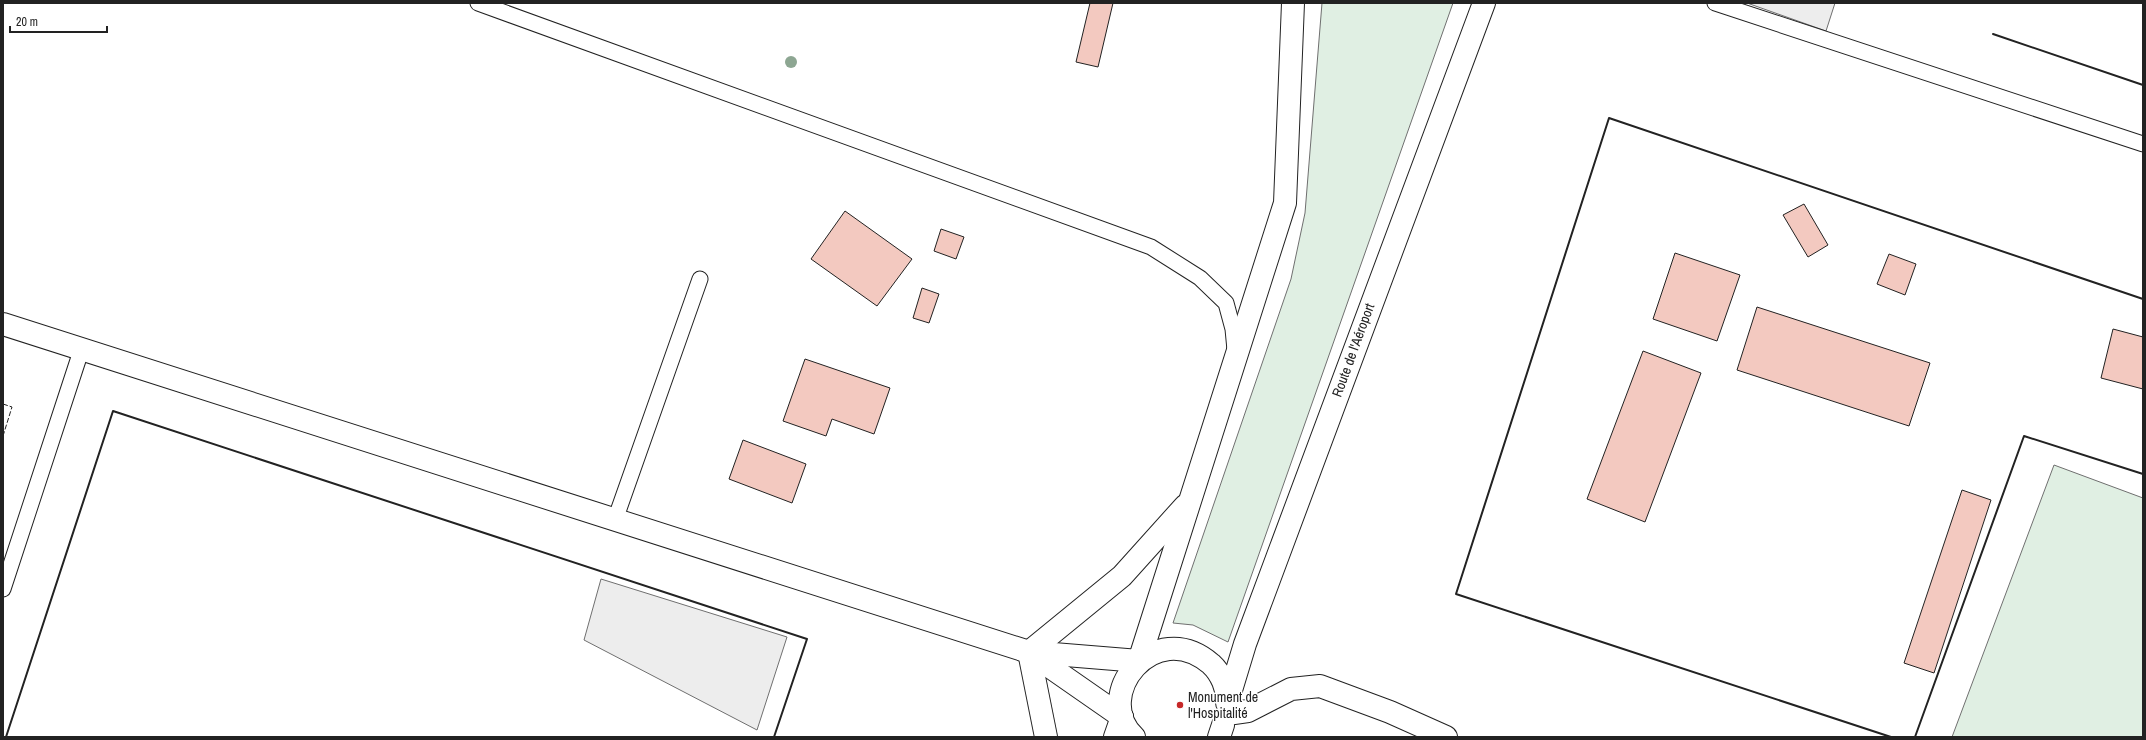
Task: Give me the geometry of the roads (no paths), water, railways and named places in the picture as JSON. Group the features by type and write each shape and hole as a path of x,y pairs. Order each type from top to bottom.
{"main road":[{"path":"1139,661 1285,203 1293,3"},
{"name":"Route de l'Aéroport","path":"1222,722 1248,637 1484,3"},
{"path":"3,324 81,351 1029,652 1139,661"},
{"path":"1029,652 1122,576 1191,500"},
{"path":"1119,727 1120,702 1123,687 1129,673 1139,661 1153,653 1170,649 1187,650 1202,657 1215,668 1224,683 1222,722 1248,711 1291,689 1320,686 1390,712 1446,737"},
{"path":"1029,652 1119,727 1134,737"},
{"path":"1029,652 1046,737"}],"lane":[{"path":"478,3 1151,248 1200,278 1226,304 1233,329 1236,359"},
{"path":"1715,3 2143,144"},
{"path":"615,520 700,279"},
{"path":"3,589 81,351"}],"place":[{"name":"Monument de l'Hospitalité","path":"1180,705"}]}
